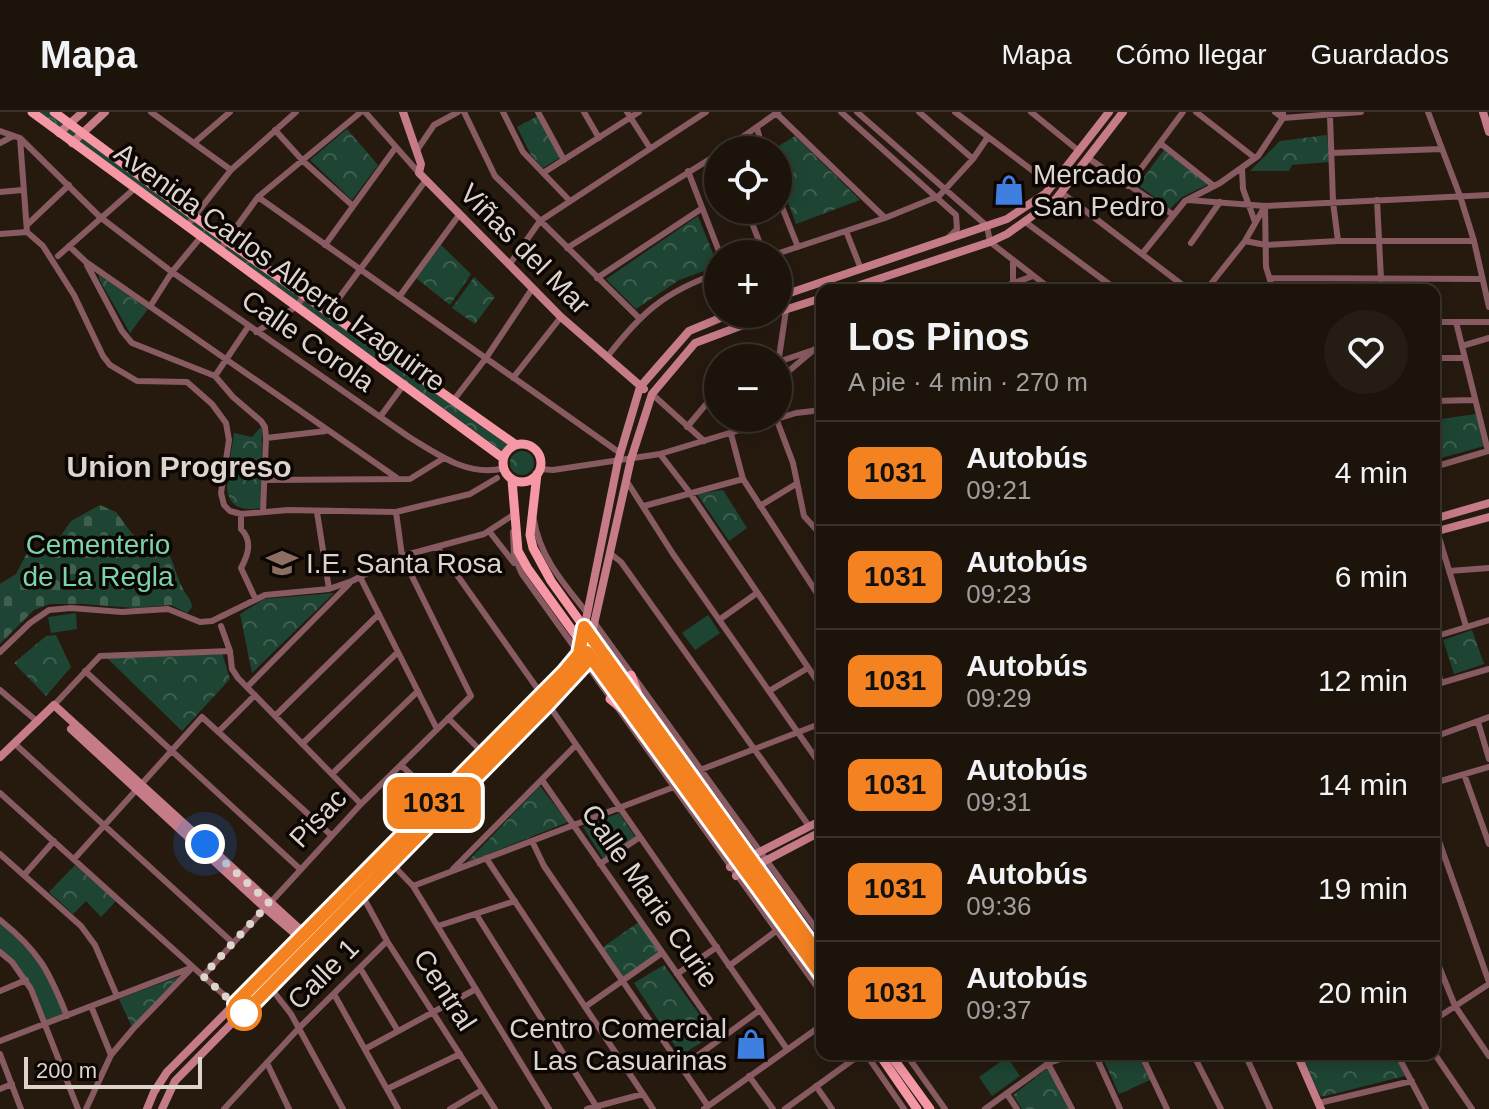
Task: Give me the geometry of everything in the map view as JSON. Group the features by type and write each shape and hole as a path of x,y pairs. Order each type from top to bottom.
{"main road":[{"name":"Avenida Carlos Alberto Izaguirre","path":"32,112 200,238 405,383 504,463"},
{"name":"Avenida Carlos Alberto Izaguirre","path":"54,112 226,240 516,445"},
{"path":"59,133 83,112"},
{"path":"72,143 105,112"},
{"path":"403,112 423,176"},
{"path":"817,284 1007,219 1053,186 1109,112"},
{"path":"874,284 990,242 1024,221 1062,193 1123,112"},
{"path":"1483,112 1489,132"},
{"name":"Viñas del Mar","path":"423,176 561,317 640,387 652,394"},
{"path":"792,292 816,284"},
{"path":"792,308 816,300"},
{"path":"162,1109 175,1081 585,664 582,650 586,612 619,457 640,387 689,331 704,325"},
{"path":"147,1109 167,1072 542,695 591,638 631,459 652,394 695,343 726,328"},
{"path":"816,951 557,589 533,548 530,524 540,458 534,448 527,445 509,449 504,463 512,480 518,551 582,650 638,722 737,869 816,970"},
{"path":"512,480 525,482 539,472"},
{"path":"1440,517 1489,503"},
{"path":"1440,531 1489,517"},
{"path":"631,675 644,711"},
{"path":"610,699 638,722"},
{"path":"1,753 52,707 302,935"},
{"path":"737,869 816,830"},
{"path":"885,1060 930,1109"},
{"path":"893,1060 917,1109"},
{"path":"1299,1060 1320,1106"}],"street":[{"path":"151,112 231,170"},
{"path":"161,119 170,112"},
{"path":"194,143 230,112"},
{"path":"186,227 231,170 296,112"},
{"path":"219,251 258,197 363,112 423,176 361,270 328,313"},
{"path":"417,150 434,125 458,112"},
{"path":"464,112 495,176 639,318"},
{"path":"503,112 523,152 569,200"},
{"path":"538,112 564,160"},
{"path":"584,112 599,138"},
{"path":"543,173 629,115 639,112"},
{"path":"509,265 540,221 706,112"},
{"path":"745,136 776,112 885,218"},
{"path":"841,112 956,215 957,229 946,240"},
{"path":"857,112 987,226 990,242 1044,284"},
{"path":"919,112 973,159"},
{"path":"955,112 1053,186"},
{"path":"1031,112 1079,151"},
{"path":"1041,119 1046,112"},
{"path":"1128,186 1183,112"},
{"path":"1196,112 1255,158"},
{"path":"1275,112 1283,115 1330,116 1361,112"},
{"path":"1428,112 1460,196 1489,307"},
{"path":"629,115 650,148"},
{"path":"1142,254 1172,214 1188,200 1242,169 1255,158 1283,115"},
{"path":"1330,116 1333,202 1338,241"},
{"path":"757,128 759,136"},
{"path":"275,130 303,161 353,206"},
{"path":"0,131 16,137"},
{"path":"0,143 16,137"},
{"path":"16,137 27,228 43,246 74,295 103,356 110,365 137,381 187,382 212,404 226,423 230,431 221,493 224,505 230,511 241,514 288,510 396,512 470,494 497,478"},
{"name":"Calle Corola","path":"16,137 100,217 248,327 444,458 497,478 512,480"},
{"path":"792,249 885,218 936,197 973,159 988,137"},
{"path":"1160,143 1214,186"},
{"path":"325,245 396,147"},
{"path":"1331,153 1442,149"},
{"path":"1088,158 1172,214"},
{"path":"567,248 704,162"},
{"path":"1242,169 1243,189 1255,222"},
{"path":"688,171 714,240"},
{"path":"0,234 27,228 69,185"},
{"path":"58,256 134,189"},
{"path":"0,192 22,190"},
{"path":"1062,193 1181,284"},
{"path":"1188,200 1265,206 1489,195"},
{"path":"258,197 486,358 619,457"},
{"path":"1377,200 1381,279"},
{"path":"1191,243 1220,202"},
{"path":"1210,284 1245,241 1265,206"},
{"path":"1265,206 1266,267 1272,284"},
{"path":"597,278 701,209"},
{"path":"399,297 459,215"},
{"path":"1024,221 1109,284"},
{"path":"789,224 798,247"},
{"path":"846,231 861,269"},
{"path":"151,305 172,272 200,238"},
{"path":"1245,241 1266,245 1378,240 1474,241"},
{"path":"69,246 86,262 397,478"},
{"path":"1013,260 1013,283 1033,276"},
{"path":"86,262 122,331 132,343 215,376 233,397 261,421 266,438 263,512"},
{"path":"607,357 656,302 679,288 704,278"},
{"path":"1270,278 1482,279"},
{"path":"1214,279 1216,284"},
{"path":"453,401 532,289"},
{"path":"256,332 296,307 304,296"},
{"path":"513,378 561,317"},
{"path":"1440,322 1489,322"},
{"path":"1440,465 1488,451 1456,322"},
{"path":"215,376 248,327"},
{"path":"1462,346 1489,338"},
{"path":"792,357 816,349"},
{"path":"792,369 816,350"},
{"path":"1440,358 1464,358"},
{"path":"380,417 405,383"},
{"path":"652,394 704,441"},
{"path":"1440,401 1474,400"},
{"path":"687,427 704,407"},
{"path":"792,415 816,411"},
{"path":"266,438 326,431"},
{"path":"539,472 619,457 631,459 660,454 737,432"},
{"path":"781,432 793,463 804,516 816,529"},
{"path":"731,434 743,479 816,592"},
{"path":"660,454 690,493 816,679"},
{"path":"265,480 410,479 444,458"},
{"path":"487,473 504,463"},
{"path":"644,506 743,479"},
{"path":"626,480 816,759"},
{"path":"760,506 796,484"},
{"path":"532,506 536,533 556,574 816,929"},
{"path":"317,512 329,589"},
{"path":"396,512 402,556"},
{"path":"241,514 241,529 245,533 249,552 242,570 255,598"},
{"path":"0,652 30,623 49,610 71,608 122,612 168,609 200,622 212,621 255,598 329,589 352,581 402,556 489,531 513,515"},
{"path":"513,515 512,540 516,566"},
{"path":"489,531 582,650"},
{"path":"1440,546 1466,626"},
{"path":"438,548 542,695"},
{"path":"611,554 621,562 816,830"},
{"name":"Pisac","path":"203,976 331,835 471,696 402,556"},
{"path":"1449,571 1489,568"},
{"path":"360,577 437,729"},
{"path":"247,687 352,581"},
{"path":"719,620 757,593"},
{"path":"275,716 379,614"},
{"path":"1440,635 1489,620"},
{"path":"221,626 230,651 232,669 361,804"},
{"path":"52,707 100,656 230,651"},
{"path":"302,744 398,652"},
{"path":"585,664 737,869 776,931 816,986"},
{"path":"769,691 808,668"},
{"path":"1440,683 1489,669"},
{"path":"85,671 300,869"},
{"path":"0,690 38,722"},
{"path":"332,774 418,691"},
{"path":"218,732 255,695"},
{"path":"548,704 787,1049"},
{"path":"74,859 202,717 331,835"},
{"path":"1440,735 1489,717"},
{"path":"448,718 483,753"},
{"path":"1478,722 1489,759"},
{"path":"700,770 816,725"},
{"path":"14,743 233,943"},
{"path":"450,872 576,745"},
{"path":"401,765 445,808"},
{"path":"1440,781 1489,767"},
{"path":"1464,774 1489,844"},
{"name":"Calle Marie Curie","path":"542,780 722,1038"},
{"path":"413,886 674,787"},
{"path":"0,793 244,1013"},
{"path":"600,864 640,837"},
{"path":"24,875 54,841"},
{"path":"532,841 544,866 682,1067 706,1108 816,1029"},
{"path":"1440,845 1489,983 1440,1016"},
{"path":"0,854 81,926 95,945 117,996"},
{"path":"486,858 653,1109"},
{"path":"391,863 413,886 549,1109"},
{"name":"Central","path":"361,893 387,941 495,1109"},
{"path":"438,926 515,901"},
{"path":"476,914 598,1108"},
{"path":"0,920 31,947 45,965 67,1016"},
{"path":"729,966 776,931"},
{"name":"Calle 1","path":"224,1109 299,1028 387,941"},
{"path":"677,974 717,947"},
{"path":"0,952 26,980 78,1109"},
{"path":"585,1007 662,953"},
{"path":"0,1041 193,967"},
{"path":"86,1109 111,1055 193,967"},
{"path":"360,968 398,1031"},
{"path":"1440,974 1455,1006 1489,1056"},
{"path":"0,991 26,980"},
{"path":"270,987 291,1014 343,1109"},
{"path":"365,1049 476,989"},
{"path":"334,994 398,1109"},
{"path":"91,1006 111,1055"},
{"path":"682,1067 760,1010"},
{"path":"0,1054 21,1109"},
{"path":"387,1089 460,1054"},
{"path":"785,1109 855,1060"},
{"path":"868,1060 904,1109"},
{"path":"910,1060 945,1109"},
{"path":"1047,1060 1072,1109"},
{"path":"985,1109 1049,1063 1058,1060"},
{"path":"1098,1060 1120,1109"},
{"path":"1144,1060 1167,1109"},
{"path":"1196,1060 1221,1109"},
{"path":"1248,1060 1270,1109"},
{"path":"1400,1060 1426,1109"},
{"path":"1439,1060 1472,1109"},
{"path":"267,1063 289,1109"},
{"path":"749,1076 773,1109"},
{"path":"1320,1106 1412,1081"},
{"path":"0,1089 12,1084"},
{"path":"816,1086 832,1109"},
{"path":"450,1109 482,1090"},
{"path":"587,1109 643,1094"},
{"path":"1007,1094 1017,1109"}],"green space":[{"path":"39,112 48,112 214,236 508,445 503,452"},
{"path":"538,116 561,157 543,168 531,155 517,127"},
{"path":"347,129 378,165 352,200 310,160"},
{"path":"1327,135 1329,162 1292,165 1289,171 1250,171 1280,141"},
{"path":"795,136 860,200 796,224 792,213 792,138"},
{"path":"1164,150 1209,184 1182,197 1170,209 1138,185"},
{"path":"698,216 708,240 704,240 704,271 679,280 636,309 606,279"},
{"path":"441,245 471,274 450,305 416,278"},
{"path":"99,275 148,309 130,333 99,279"},
{"path":"474,277 495,297 475,324 452,308"},
{"path":"1476,414 1484,446 1440,458 1440,419"},
{"path":"262,426 261,508 245,509 234,504 227,484 234,433 252,437"},
{"path":"522,451 530,455 534,463 530,471 522,475 514,471 510,463 514,455"},
{"path":"723,490 747,528 729,541 697,494"},
{"name":"Cementerio de La Regla","path":"100,505 116,512 139,543 163,544 192,607 187,613 171,605 134,608 50,604 34,610 0,644 0,584 16,574 26,555 44,545 53,547 71,521"},
{"path":"334,593 252,673 240,614 264,599"},
{"path":"76,613 77,629 51,633 48,617"},
{"path":"708,615 720,633 695,650 682,633"},
{"path":"1472,630 1484,664 1454,674 1443,640"},
{"path":"56,635 71,667 46,696 14,663 46,636"},
{"path":"222,653 230,679 182,731 107,658"},
{"path":"540,786 568,822 466,863"},
{"path":"619,813 636,838 604,860 583,827"},
{"path":"75,865 116,901 101,917 86,901 73,914 49,892"},
{"path":"0,922 43,965 65,1015 45,1022 33,989 0,950"},
{"path":"639,922 660,952 624,978 603,947"},
{"path":"664,965 714,1035 681,1055 634,983"},
{"path":"180,976 132,1027 119,999"},
{"path":"1003,1060 1009,1060 1020,1076 992,1096 979,1077"},
{"path":"1104,1060 1140,1060 1150,1080 1119,1094"},
{"path":"1397,1060 1405,1076 1321,1097 1304,1061"},
{"path":"1048,1068 1068,1109 1022,1109 1013,1095"}],"bus line":[{"name":"1031","path":"816,951 584,627 579,654 564,672 235,1004 244,1013 548,704 585,664 587,652 816,968"}],"place":[{"name":"Mercado San Pedro","path":"1009,190"},
{"name":"I.E. Santa Rosa","path":"282,563"},
{"name":"Centro Comercial Las Casuarinas","path":"751,1044"}],"district":[{"name":"Union Progreso","path":"179,466"}],"route":[{"path":"205,844 269,903 203,976 244,1013"}]}
